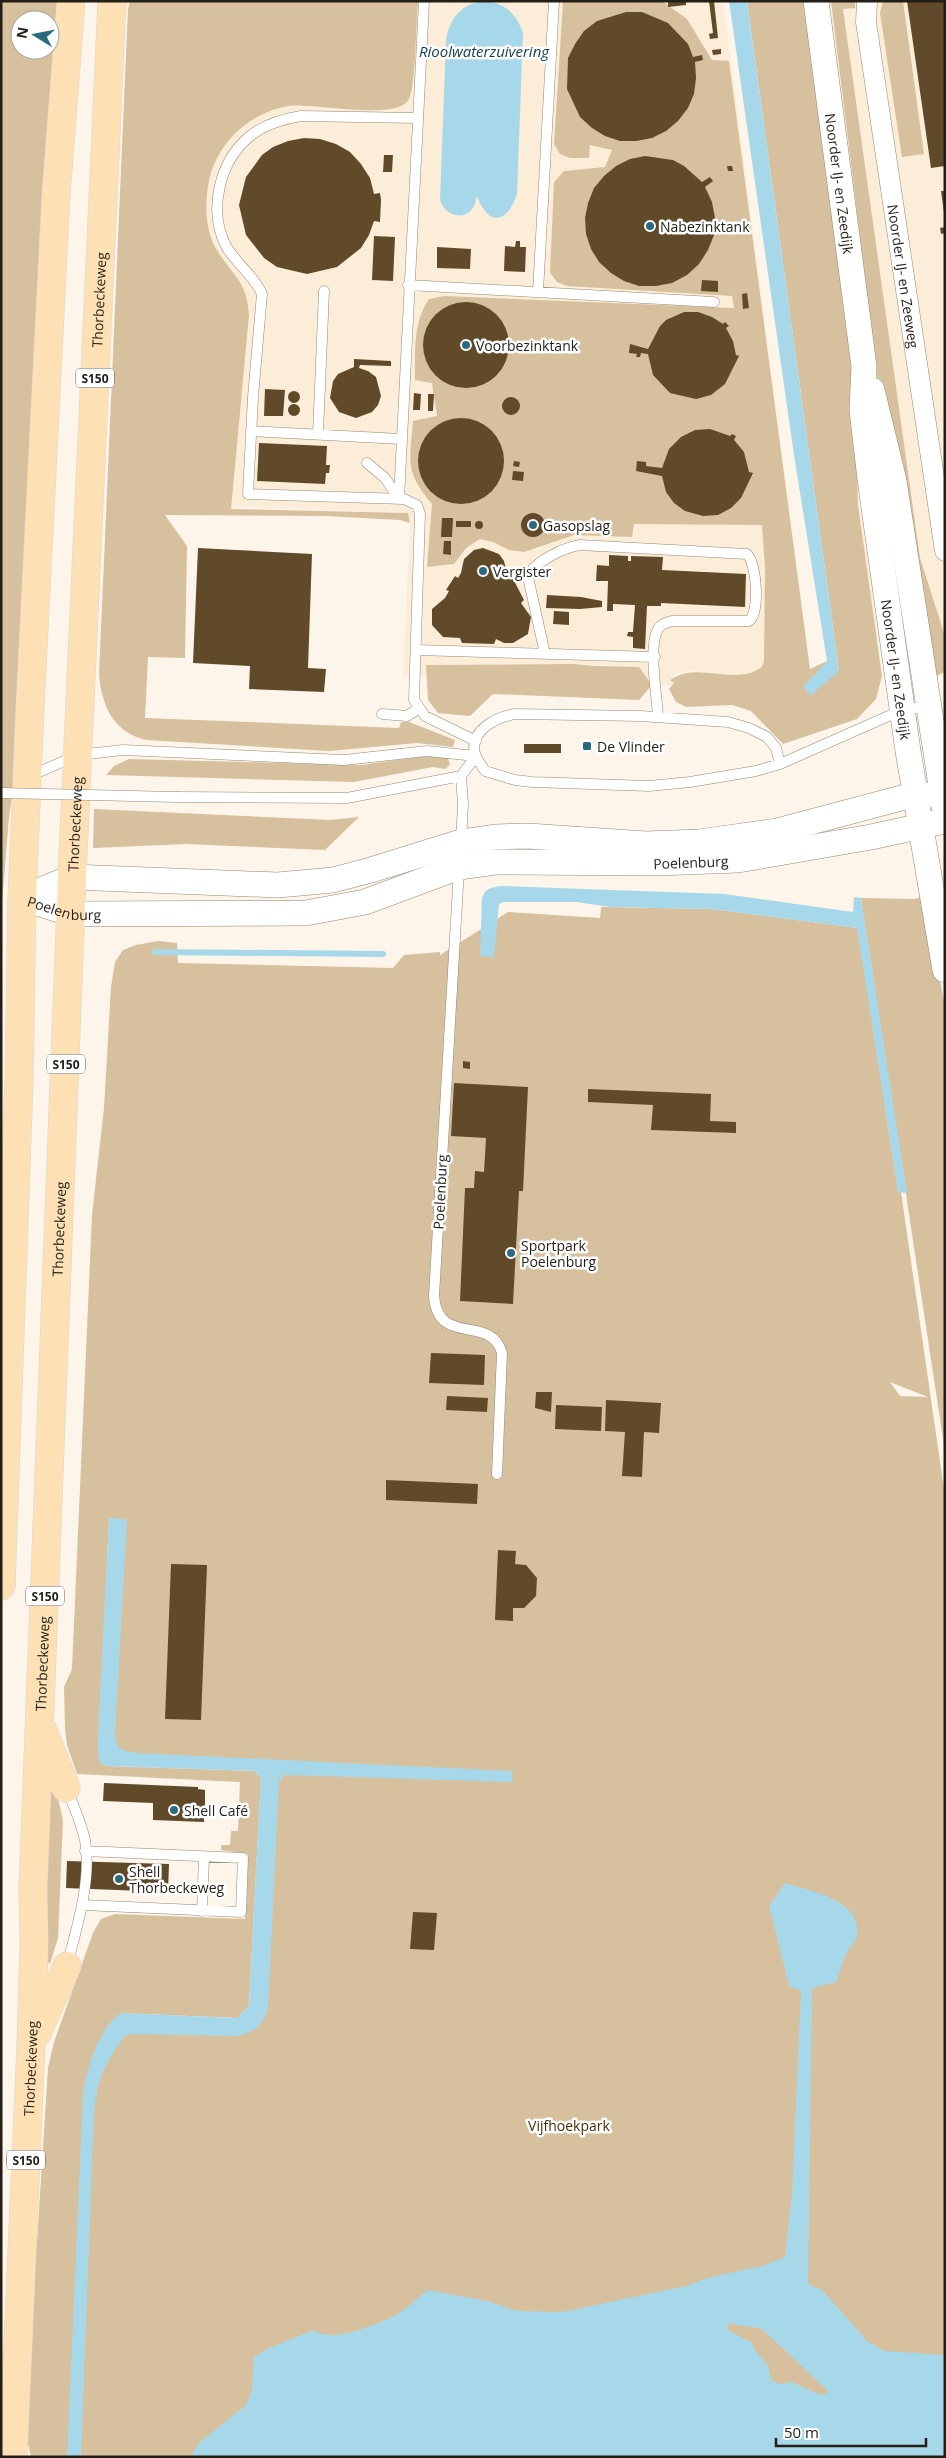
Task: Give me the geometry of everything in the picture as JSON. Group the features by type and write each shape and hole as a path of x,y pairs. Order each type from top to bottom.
{"main road":[{"path":"1,1586 5,1406 19,1081 22,898 27,777 56,195 71,1"},
{"name":"Thorbeckeweg","path":"13,2457 31,2045 34,1946 33,1889 72,877 112,1"},
{"path":"1,1121 19,1081"},
{"path":"40,1722 66,1788"},
{"path":"31,2045 67,1966"}],"street":[{"name":"Noorder IJ- en Zeedijk","path":"816,1 864,366 862,410 902,710 945,970"},
{"name":"Noorder IJ- en Zeeweg","path":"867,1 866,22 945,551"},
{"name":"Noorder IJ- en Zeedijk","path":"864,366 877,405 894,481 937,703 944,799"},
{"name":"Poelenburg","path":"22,898 72,914 306,913 365,902 495,837 528,836 646,844 699,842 777,831 905,797 944,799"},
{"name":"Poelenburg","path":"22,898 72,877 278,885 333,880 371,870 460,855 495,862 657,863 738,860 945,821"}],"lane":[{"path":"398,499 424,1"},
{"path":"538,292 554,1"},
{"path":"417,118 301,116 282,119 248,137 235,153 224,172 218,189 218,208 225,244 236,261 259,286 262,294 248,494 398,499 414,502 420,514 414,700 425,716 476,741"},
{"path":"408,286 714,302"},
{"path":"318,434 324,291"},
{"path":"251,430 401,439"},
{"path":"336,435 347,444"},
{"path":"367,462 385,478 398,499"},
{"path":"545,654 528,577 531,570 559,551 580,545 747,554 752,559 755,569 753,618 744,622 672,621 662,624 655,639 654,657 658,716"},
{"path":"416,650 654,657"},
{"path":"780,764 776,748 766,737 749,728 713,719 658,716 515,714 502,716 490,722 482,730 474,747 476,756 485,771 515,780 650,786 690,782 756,771 780,764 902,710 937,703"},
{"path":"382,714 407,716 418,708"},
{"path":"27,777 78,755 123,750 344,760 428,751 476,756"},
{"path":"1,793 347,798 461,776 476,756"},
{"name":"Poelenburg","path":"461,776 463,804 434,1296 439,1316 446,1323 454,1328 491,1336 499,1344 502,1354 497,1474"},
{"path":"66,1788 76,1810 86,1851 83,1905 67,1966"},
{"path":"83,1905 240,1912 241,1903 243,1858 86,1851"},
{"path":"202,1910 204,1856"}],"shaded area":[{"path":"183,1 723,1 810,670 747,675 688,671 679,673 670,680 674,683 671,686 652,685 639,667 573,664 427,665 427,677 403,676 410,523 408,513 162,504"},
{"path":"783,1 945,1 945,630 870,642"}],"green space":[{"path":"1,1 61,1 60,18 60,10 10,10 10,60 58,60 16,767 9,817 1,916"},
{"path":"130,1 418,1 413,81 409,99 401,106 372,110 300,105 288,106 272,110 256,118 236,133 217,158 209,179 206,209 211,238 218,252 243,287 249,315 231,509 408,513 410,523 400,520 325,516 165,515 187,546 185,658 148,657 145,718 399,728 401,722 409,722 455,740 453,747 417,743 329,751 146,740 125,731 117,724 106,707 99,675 128,9"},
{"path":"563,1 662,1 687,19 712,60 729,61 810,669 827,661 839,671 747,1 805,1 854,372 858,505 882,676 876,699 857,719 783,744 751,711 732,705 686,707 676,702 669,689 674,683 670,680 692,672 740,675 762,667 764,661 765,567 762,525 634,524 632,537 574,535 524,552 509,550 493,542 480,539 466,548 454,564 427,567 432,504 417,483 413,474 410,457 413,421 437,416 432,383 415,380 416,338 420,318 429,299 444,296 734,308 732,296 567,286 557,282 550,273 554,182 564,171 605,167 612,150 590,145 589,158 570,158 560,154 554,144"},
{"path":"831,1 855,1 855,8 843,9 920,558 945,636 945,672 935,677 880,399"},
{"path":"883,1 903,1 924,154 902,157 880,13"},
{"path":"573,664 639,667 652,685 639,700 493,694 470,716 438,713 428,700 426,665"},
{"path":"425,756 448,758 450,765 445,769 433,767 354,782 106,775 114,766 129,759 361,765"},
{"path":"94,809 330,820 359,817 325,850 186,844 93,848"},
{"path":"925,896 945,1008 945,1452 861,898 914,899"},
{"name":"Vijfhoekpark","path":"601,907 712,909 858,928 898,1192 901,1192 945,1496 945,2457 31,2457 22,2417 26,2313 37,2242 48,2068 54,2042 93,1933 101,1919 115,1914 245,1919 248,1854 221,1850 221,1845 230,1845 231,1831 238,1831 240,1782 77,1774 67,1745 64,1687 72,1669 92,1215 104,1108 111,987 115,962 123,950 136,945 158,941 177,943 178,963 393,968 404,955 440,952 440,955 508,912 600,918","holes":["890,1382 928,1397 900,1396","109,1518 109,1756 271,1767 251,2022 121,2013 237,2018 249,2006 261,1778 255,1771 107,1766 101,1763 103,1648"]},
{"path":"56,1790 63,1820 58,1938 50,1964 42,1957 49,1793"}],"water":[{"name":"Rioolwaterzuivering","path":"489,1 511,12 518,21 523,33 517,194 508,212 497,218 486,213 477,196 473,208 464,215 459,216 446,210 440,200 446,40 448,31 455,17 465,7"},
{"path":"729,1 747,1 839,671 811,695 803,687 827,661 794,455"},
{"path":"500,886 724,894 853,912 854,897 861,898 907,1193 898,1192 857,928 712,909 610,907 576,902 503,902 499,904 494,957 480,956 482,898 487,890"},
{"path":"109,1518 127,1519 115,1734 115,1739 121,1748 137,1753 512,1771 512,1782 285,1775 279,1781 268,2008 264,2019 254,2030 238,2036 129,2034 124,2037 111,2056 100,2080 94,2112 81,2457 67,2457 83,2094 87,2073 100,2038 113,2019 121,2013 237,2018 249,2006 261,1778 255,1771 107,1766 101,1763 98,1757 98,1736"},
{"path":"785,1883 833,1899 852,1914 857,1924 855,1942 845,1957 836,1982 812,1988 808,2284 822,2290 868,2342 884,2351 945,2355 945,2457 190,2457 200,2442 245,2406 252,2389 254,2357 269,2348 314,2330 321,2334 342,2334 376,2324 398,2313 428,2290 487,2301 518,2311 562,2312 686,2286 711,2277 762,2266 785,2257 792,2194 801,1991 789,1986 769,1906","holes":["728,2323 762,2329 829,2392 820,2395 792,2382 778,2384 771,2379 768,2366 751,2342 727,2330"]}],"building":[{"path":"668,1 686,1 686,5 668,7"},
{"path":"709,1 714,1 718,38 710,39 709,34 713,33"},
{"path":"907,1 945,1 945,166 931,168"},
{"path":"626,12 642,12 668,23 688,44 693,57 702,55 703,60 695,62 694,94 688,108 678,121 666,131 652,138 636,141 620,141 605,136 592,128 580,117 567,89 568,58 584,31 597,21"},
{"path":"721,49 721,54 713,55 712,50"},
{"path":"304,138 320,139 336,144 350,152 370,178 374,194 380,193 381,200 380,222 374,221 369,235 361,248 337,267 307,274 277,267 264,258 246,235 239,205 246,177 262,155 273,147 288,141"},
{"path":"384,155 393,155 392,172 383,172"},
{"name":"Nabezinktank","path":"645,156 673,160 684,166 702,182 710,177 713,181 705,187 712,202 715,218 714,235 708,250 699,264 687,275 672,283 656,286 639,286 624,281 611,273 599,262 591,249 586,234 585,218 594,188 616,166 630,159"},
{"path":"727,166 732,166 733,171 728,171"},
{"path":"941,191 945,191 945,213 944,213"},
{"path":"945,227 945,233 941,234 940,228"},
{"path":"374,236 395,237 393,281 372,280"},
{"path":"516,241 520,241 520,247 526,247 525,272 504,271 505,246 515,247"},
{"path":"437,247 471,249 470,269 437,268"},
{"path":"702,280 718,281 718,292 701,291"},
{"path":"747,293 749,308 743,309 742,294"},
{"name":"Voorbezinktank","path":"458,302 474,302 483,305 497,314 506,328 509,345 506,362 497,376 483,385 474,388 458,388 442,381 430,369 423,353 423,337 430,321 442,309"},
{"path":"684,312 698,312 712,317 723,324 725,322 729,326 726,328 733,341 736,355 739,356 725,384 711,395 696,399 670,393 653,375 648,354 641,353 640,357 636,357 637,354 629,353 630,344 648,349 660,326 666,320"},
{"path":"525,344 525,349 519,349 519,345"},
{"path":"354,359 391,361 391,366 360,365 359,368 368,371 376,377 381,396 378,405 372,412 356,418 339,412 330,398 333,381 338,374 354,367"},
{"path":"265,389 285,390 283,416 264,416"},
{"path":"294,391 300,397 294,403 288,397"},
{"path":"414,393 421,394 420,410 413,410"},
{"path":"428,394 434,394 433,411 428,411"},
{"path":"511,397 519,402 520,406 515,414 511,415 503,410 502,406 507,398"},
{"path":"294,404 300,410 294,416 288,410"},
{"path":"453,418 469,418 478,421 492,430 501,444 504,461 501,478 492,492 478,501 469,504 453,504 437,497 425,485 418,469 418,453 425,437 437,425"},
{"path":"710,429 730,436 732,434 736,436 734,440 744,452 749,472 753,473 741,498 731,508 718,515 703,516 685,511 674,503 666,492 662,476 636,471 637,461 646,462 646,466 662,468 669,449 681,437 695,430"},
{"path":"259,443 327,446 326,465 330,465 329,473 326,473 325,484 257,481"},
{"path":"514,461 520,462 519,467 513,466"},
{"path":"513,471 524,472 523,481 512,480"},
{"name":"Gasopslag","path":"533,513 542,516 545,525 542,534 533,537 524,534 521,525 524,516"},
{"path":"442,518 453,518 452,537 441,537"},
{"path":"456,521 471,521 471,527 456,527"},
{"path":"479,521 483,525 479,529 475,525"},
{"path":"444,541 451,541 451,555 443,554"},
{"path":"198,548 312,554 308,668 326,669 324,692 249,689 250,666 193,663"},
{"path":"483,548 499,554 504,561 506,569 508,569 524,600 521,603 531,617 528,634 513,643 504,643 496,639 494,644 462,643 460,638 443,637 432,625 432,609 445,598 449,591 446,590 455,576 458,578 464,559 474,550"},
{"path":"609,555 628,556 628,561 631,561 631,556 663,557 662,570 746,574 745,607 661,603 661,606 647,606 645,649 633,648 633,637 627,636 628,632 633,632 635,605 613,604 613,611 607,611 608,581 596,581 597,565 609,566"},
{"path":"547,595 581,597 602,601 602,607 580,609 546,608"},
{"path":"554,611 569,612 569,625 553,624"},
{"path":"524,744 561,744 561,753 524,753"},
{"path":"463,1061 470,1062 470,1069 463,1068"},
{"path":"454,1083 528,1087 523,1191 519,1191 513,1304 460,1301 465,1188 474,1188 475,1171 484,1172 486,1138 451,1136"},
{"path":"588,1089 711,1094 710,1121 736,1122 736,1133 651,1130 653,1105 588,1102"},
{"path":"431,1353 485,1355 484,1385 429,1383"},
{"path":"536,1392 552,1392 551,1412 535,1408"},
{"path":"447,1396 488,1398 487,1412 446,1410"},
{"path":"606,1400 661,1403 659,1433 644,1432 642,1477 622,1476 625,1432 605,1431"},
{"path":"556,1405 602,1407 601,1431 555,1429"},
{"path":"386,1480 478,1484 477,1504 386,1500"},
{"path":"498,1550 516,1551 515,1564 526,1565 537,1578 536,1596 524,1608 513,1608 513,1621 495,1620"},
{"path":"171,1564 207,1565 201,1720 165,1719"},
{"path":"104,1783 198,1787 198,1789 205,1790 205,1810 208,1814 204,1817 204,1822 153,1820 153,1803 103,1801"},
{"path":"67,1861 169,1864 168,1892 66,1888"},
{"path":"413,1912 437,1913 434,1950 410,1949"}],"waterway":[{"path":"155,952 383,954"}],"place":[{"name":"Nabezinktank","path":"650,226"},
{"name":"Voorbezinktank","path":"466,345"},
{"name":"Gasopslag","path":"533,525"},
{"name":"Vergister","path":"483,571"},
{"name":"De Vlinder","path":"587,746"},
{"name":"Sportpark Poelenburg","path":"511,1253"},
{"name":"Shell Café","path":"174,1810"},
{"name":"Shell Thorbeckeweg","path":"119,1879"}]}
